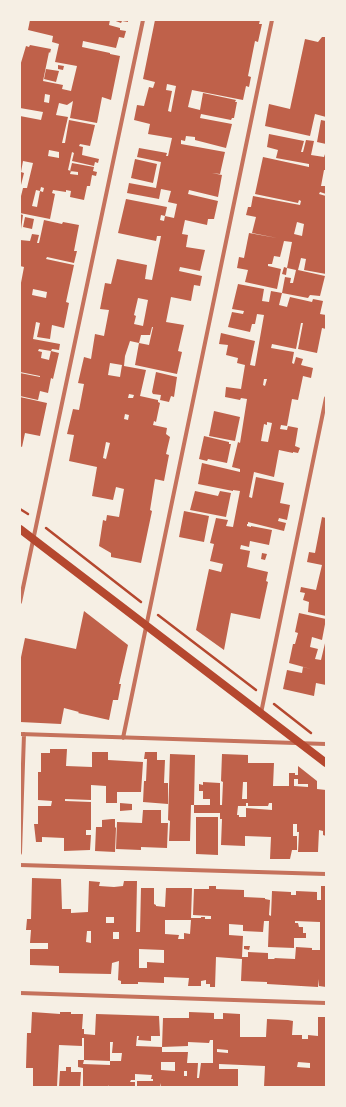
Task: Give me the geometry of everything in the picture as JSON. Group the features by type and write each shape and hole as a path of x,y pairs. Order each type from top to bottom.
{"main road":[{"path":"20,529 326,763"}],"street":[{"path":"20,602 143,20"},
{"path":"123,738 272,20"},
{"path":"261,713 326,398"},
{"path":"20,853 22,734 326,744"},
{"path":"20,865 326,874"},
{"path":"20,993 326,1003"}],"path":[{"path":"20,508 326,744"}],"building":[{"path":"30,20 110,20 109,25 126,31 124,38 119,37 116,48 83,41 82,47 120,56 111,100 102,97 97,123 70,118 73,101 67,105 59,103 56,115 68,117 62,143 65,143 69,120 95,125 90,146 80,144 79,146 83,147 82,155 99,159 98,163 95,162 94,166 72,161 74,153 72,152 68,170 70,171 72,163 94,167 93,171 97,172 96,176 92,175 90,186 87,186 84,200 70,197 71,191 66,190 66,192 53,190 52,193 55,194 50,219 20,213 20,200 23,188 27,188 33,163 23,161 21,172 24,173 20,189 20,116 41,120 43,112 20,108 20,66 26,46 29,47 30,45 51,49 50,53 49,52 43,81 63,85 62,89 71,91 77,66 55,62 59,44 52,42 53,36 28,30","holes":["45,94 50,95 49,103 44,102","49,150 59,152 59,158 48,156","71,171 78,172 78,175 70,174","41,187 44,188 43,192 40,191","36,190 40,191 37,207 32,206"]},
{"path":"113,20 128,20 128,22 122,21 121,23"},
{"path":"155,20 260,20 259,24 262,24 258,42 255,41 248,76 251,77 249,87 246,86 243,100 192,90 188,107 200,110 203,93 236,100 235,102 237,102 234,118 231,120 201,114 200,118 232,124 226,148 195,140 195,137 186,136 185,141 181,140 181,144 225,152 220,174 212,173 222,175 218,197 189,190 188,194 218,201 214,219 208,219 207,225 185,220 182,234 188,235 186,247 205,250 200,271 180,267 179,271 202,276 200,286 194,285 191,301 171,297 166,322 184,325 178,351 182,352 177,374 135,365 139,343 130,341 125,356 124,366 146,370 140,396 158,400 160,403 156,422 154,421 153,425 167,428 166,434 170,437 166,454 169,455 164,481 155,479 150,510 152,511 141,563 111,557 111,553 99,546 103,520 106,521 107,515 119,517 124,489 116,487 113,500 92,496 97,467 69,461 74,435 67,434 73,409 79,410 84,384 78,383 84,357 91,359 95,334 104,336 109,310 100,309 105,283 111,284 117,259 147,265 145,279 152,280 161,236 157,236 156,241 118,233 126,199 167,207 165,216 174,218 177,204 168,202 171,191 161,189 159,199 127,193 129,183 156,188 161,162 137,157 139,148 167,153 166,156 168,156 172,138 148,134 150,124 134,120 137,105 144,106 149,87 153,88 155,82 143,79","holes":["167,84 176,86 171,112 168,111 172,91 166,90","161,215 165,216 164,221 160,220","138,298 148,300 143,326 134,324 136,316 134,315","153,327 149,345 139,343 141,335 150,335","110,363 122,365 120,377 108,375","129,394 134,395 133,398 128,398","125,414 129,415 128,420 124,419","106,442 110,443 106,459 103,458"]},
{"path":"322,37 326,37 326,117 315,114 310,136 265,126 269,104 290,109 305,39 318,42"},
{"path":"58,65 64,66 63,70 58,69"},
{"path":"46,69 59,71 56,82 44,79"},
{"path":"321,120 326,121 326,144 317,142"},
{"path":"269,134 304,141 301,152 303,152 306,140 314,141 311,155 324,157 326,151 326,170 324,170 321,186 326,186 326,194 320,192 319,194 326,196 326,274 304,270 306,259 301,258 298,270 325,276 320,296 310,295 308,298 282,293 285,277 291,278 290,283 293,283 296,270 287,268 292,242 284,241 280,257 274,256 272,264 268,264 268,266 281,269 277,289 245,282 248,270 237,268 239,257 244,258 249,233 277,238 252,233 256,217 246,215 248,207 251,207 253,196 300,205 301,201 299,200 298,203 255,194 263,157 309,167 309,164 276,158 278,150 267,147","holes":["297,222 304,224 302,236 294,234"]},
{"path":"135,159 157,164 153,183 131,178"},
{"path":"20,214 23,215 21,229 20,229"},
{"path":"25,217 34,219 32,229 23,227"},
{"path":"44,220 62,224 63,222 79,225 74,251 77,251 74,263 47,257 46,259 74,265 66,302 69,303 64,328 52,325 50,339 37,337 40,323 36,322 33,339 60,344 59,350 52,349 51,351 59,353 48,393 40,391 38,400 20,396 20,373 40,376 20,372 20,288 24,267 20,266 20,240 30,241 32,234 39,235 37,243 39,243","holes":["33,289 47,292 46,298 32,295","39,349 51,351 49,360 41,358 42,352 38,351"]},
{"path":"284,267 287,268 286,275 282,274"},
{"path":"238,284 264,289 262,301 269,302 271,291 282,293 279,305 287,307 290,297 312,302 313,299 323,301 320,314 326,315 326,329 322,328 317,353 298,349 303,323 301,323 296,349 272,344 271,348 294,352 292,363 294,364 296,357 303,359 301,365 313,368 311,378 303,376 298,400 292,399 287,426 281,425 280,429 287,430 288,426 298,428 295,446 300,448 298,453 279,450 274,477 254,472 249,497 252,498 256,477 284,483 280,503 290,505 287,520 279,518 278,521 286,523 284,531 248,522 247,526 272,530 269,545 250,541 249,547 241,545 240,549 250,551 247,567 268,572 266,581 268,582 260,619 231,613 224,650 196,630 209,569 221,572 223,564 210,561 214,544 210,543 216,518 228,520 226,526 233,527 240,491 198,484 202,463 240,472 240,469 232,467 238,442 240,443 247,399 241,398 240,400 225,397 226,387 241,389 245,365 237,363 238,358 226,355 228,345 219,344 221,333 255,341 250,365 255,366 264,315 257,314 255,324 252,324 250,332 228,327 232,312 243,314 244,311 232,309","holes":["264,379 267,379 265,386 263,385","267,422 272,423 268,442 261,441 264,424 267,425"]},
{"path":"156,372 177,377 174,397 171,396 169,402 160,400 161,395 153,394 152,392"},
{"path":"20,397 47,403 40,436 25,433 22,447 20,446"},
{"path":"214,411 240,417 235,441 209,436"},
{"path":"204,436 229,442 229,444 231,444 227,463 208,459 207,461 199,459"},
{"path":"195,491 218,496 220,491 231,493 226,517 190,510"},
{"path":"184,511 209,516 204,542 179,537"},
{"path":"322,517 326,518 326,616 308,612 309,602 303,600 305,593 300,592 301,587 316,590 322,565 307,562 309,552 315,553"},
{"path":"262,553 267,554 265,560 261,559"},
{"path":"84,611 128,645 119,684 121,684 118,700 113,700 109,720 78,713 79,712 64,708 61,724 20,722 20,662 25,638 76,649"},
{"path":"299,613 326,619 322,640 312,637 310,647 318,649 315,659 321,660 326,639 326,685 316,683 314,696 283,689 287,670 302,673 303,667 311,669 289,663 293,644 295,644 298,633 295,632"},
{"path":"50,749 67,749 66,766 92,767 92,752 108,752 108,760 143,762 141,792 117,792 117,803 106,803 106,786 91,785 91,800 65,799 65,801 91,802 91,830 86,830 86,835 91,835 90,850 64,851 64,838 42,837 42,842 36,842 34,824 38,824 38,806 51,806 52,801 38,800 38,772 41,772 41,753 50,753"},
{"path":"145,752 157,752 157,760 165,760 164,783 168,783 168,804 143,802 147,759 144,759"},
{"path":"170,754 195,755 194,805 191,805 190,841 169,841 170,821 168,820"},
{"path":"222,754 248,755 248,763 274,763 273,786 289,786 289,773 295,773 295,775 298,775 298,766 317,781 317,789 326,790 326,836 323,835 323,831 319,830 318,852 298,852 299,832 297,832 297,824 293,824 293,836 297,836 297,850 292,850 290,859 270,859 271,837 245,836 245,846 221,845 222,819 220,819 220,813 194,813 194,805 210,805 210,799 203,799 203,791 199,791 199,784 203,785 203,782 220,783 220,805 222,805","holes":["294,779 298,779 298,784 308,784 308,787 294,786","243,782 247,782 247,799 242,799","246,803 248,803 248,806 268,806 269,803 272,803 272,810 246,808 246,817 239,817 239,815 237,815 238,806 246,806"]},
{"path":"120,803 132,804 132,810 120,811"},
{"path":"143,810 161,810 161,823 168,823 167,848 141,847 141,850 116,849 117,822 142,823"},
{"path":"196,817 218,817 218,855 196,854"},
{"path":"115,819 115,852 95,851 96,827 102,827 102,820"},
{"path":"32,878 61,879 62,909 71,909 71,913 88,912 89,881 100,882 99,886 114,887 123,886 124,881 137,881 136,932 140,932 141,888 154,888 154,904 156,906 165,907 166,888 192,888 191,918 205,917 205,919 211,919 211,916 193,915 194,889 209,889 209,886 216,886 216,889 244,890 244,897 265,898 270,900 269,915 271,916 272,891 291,892 291,895 296,895 296,891 317,892 317,900 321,900 321,886 326,886 326,987 319,986 319,979 318,987 241,981 242,959 216,957 215,987 210,987 210,984 206,984 206,980 201,981 201,986 188,986 189,978 164,977 164,983 138,982 138,984 121,984 121,981 118,980 119,961 112,963 111,974 59,973 59,966 30,965 30,949 48,949 48,943 30,943 31,930 26,930 27,919 31,919","holes":["106,917 114,917 114,923 106,923","165,920 191,920 190,934 184,933 184,939 178,939 179,935 165,934","264,921 269,921 268,947 294,948 294,938 306,938 306,933 303,933 303,927 299,927 298,923 295,923 295,921 320,922 320,950 296,947 295,959 268,959 268,953 248,952 248,957 242,957 243,936 229,935 229,924 243,925 243,931 263,932","87,931 91,931 91,943 86,942","113,932 119,932 119,939 113,939","139,949 164,950 164,963 147,962 147,968 139,968"]},
{"path":"244,946 250,946 249,950 244,949"},
{"path":"32,1012 60,1014 60,1012 71,1012 71,1014 83,1014 82,1029 84,1029 84,1034 95,1035 96,1014 159,1016 160,1036 151,1036 151,1041 138,1040 139,1036 137,1036 136,1046 162,1047 163,1018 189,1018 189,1012 214,1013 214,1019 223,1019 223,1013 240,1014 240,1037 266,1037 267,1019 293,1021 292,1035 302,1035 302,1039 308,1039 308,1035 318,1036 318,1017 326,1017 326,1087 264,1087 265,1066 219,1064 219,1069 238,1069 238,1087 161,1087 160,1083 160,1087 137,1087 137,1081 153,1081 153,1079 151,1079 152,1075 135,1074 135,1080 131,1080 130,1082 135,1082 135,1087 109,1087 108,1085 108,1087 83,1087 83,1068 78,1067 78,1060 84,1060 84,1038 82,1038 82,1046 59,1045 57,1087 33,1087 33,1068 26,1068 27,1033 31,1033","holes":["210,1040 213,1040 213,1063 201,1063 199,1078 197,1078 198,1063 187,1063 188,1052 162,1052 162,1047 188,1046 188,1042 209,1043","110,1042 113,1042 112,1053 122,1053 121,1061 110,1061","217,1049 228,1050 228,1053 217,1052","84,1060 110,1061 110,1065 83,1064","161,1062 175,1062 175,1071 161,1070","298,1062 310,1063 310,1068 297,1067","184,1071 187,1071 187,1076 184,1076"]},
{"path":"66,1067 71,1067 71,1072 81,1072 80,1087 59,1087 60,1071 66,1071"}]}
